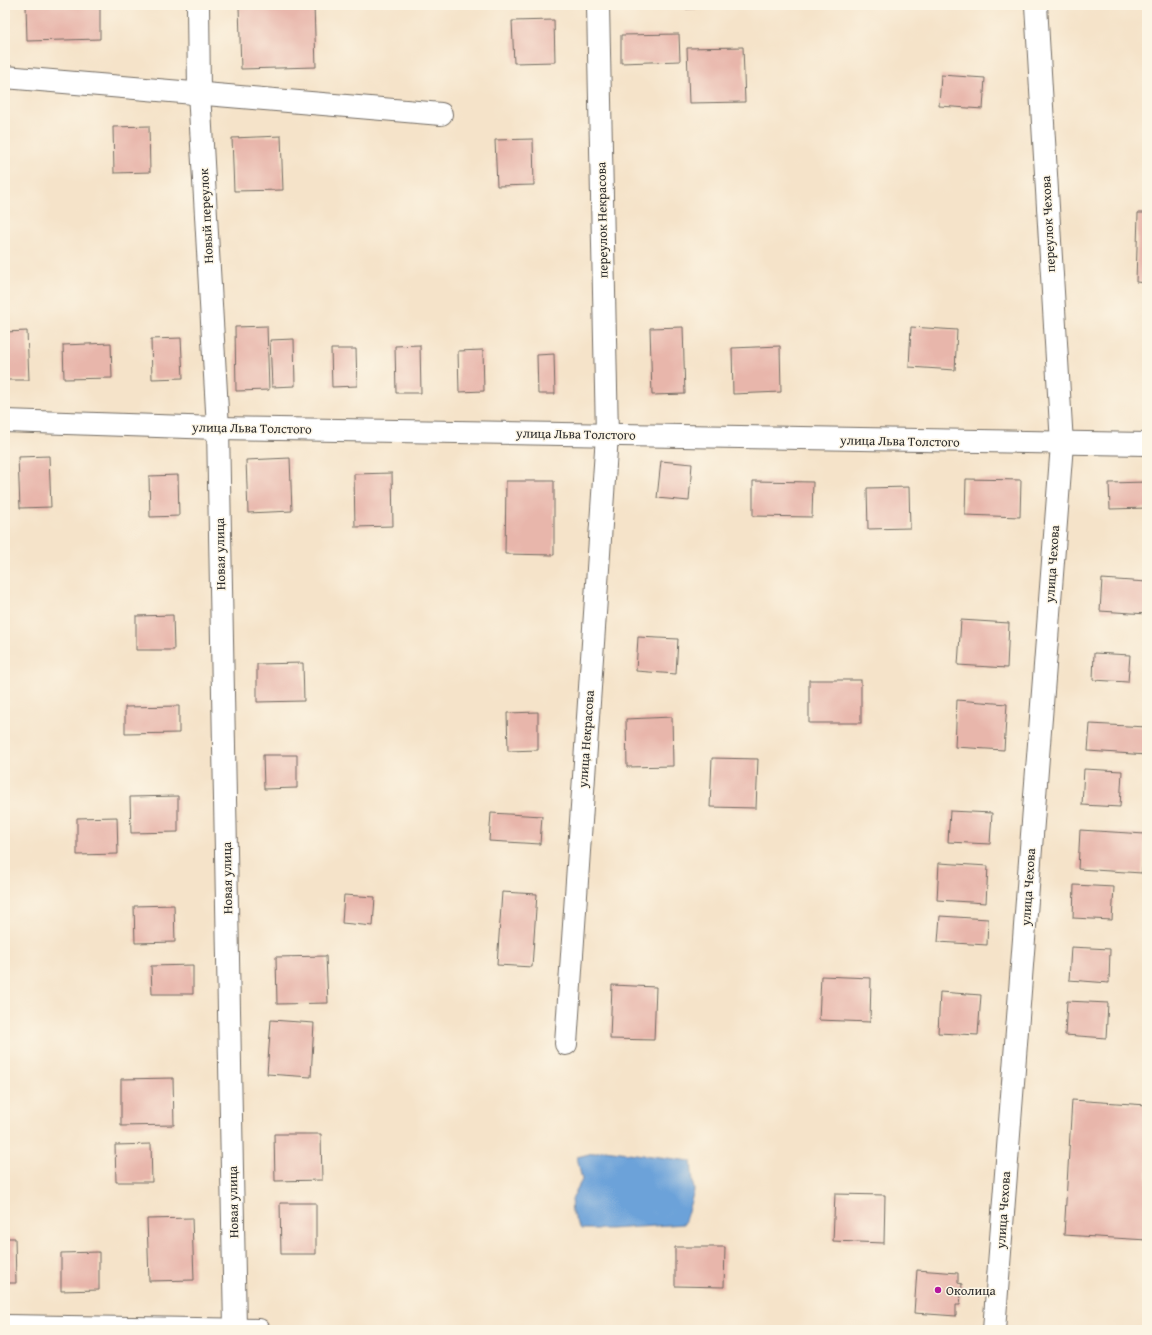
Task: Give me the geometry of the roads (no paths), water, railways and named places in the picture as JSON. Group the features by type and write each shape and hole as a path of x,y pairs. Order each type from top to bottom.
{"street":[{"name":"Новый переулок","path":"198,5 199,92 218,428"},
{"name":"переулок Некрасова","path":"598,5 607,435"},
{"name":"переулок Чехова","path":"1036,5 1062,444"},
{"path":"5,77 199,92 441,114"},
{"name":"улица Льва Толстого","path":"5,421 218,428 1062,444 1147,444"},
{"name":"Новая улица","path":"218,428 235,1329"},
{"name":"улица Некрасова","path":"566,1044 607,435"},
{"name":"улица Чехова","path":"994,1330 1062,444"},
{"path":"5,1326 259,1330"}],"water":[{"path":"605,1150 691,1161 694,1191 684,1224 610,1229 581,1229 573,1215 571,1204 582,1180 577,1157"}],"place":[{"name":"Околица","path":"938,1290"}]}
